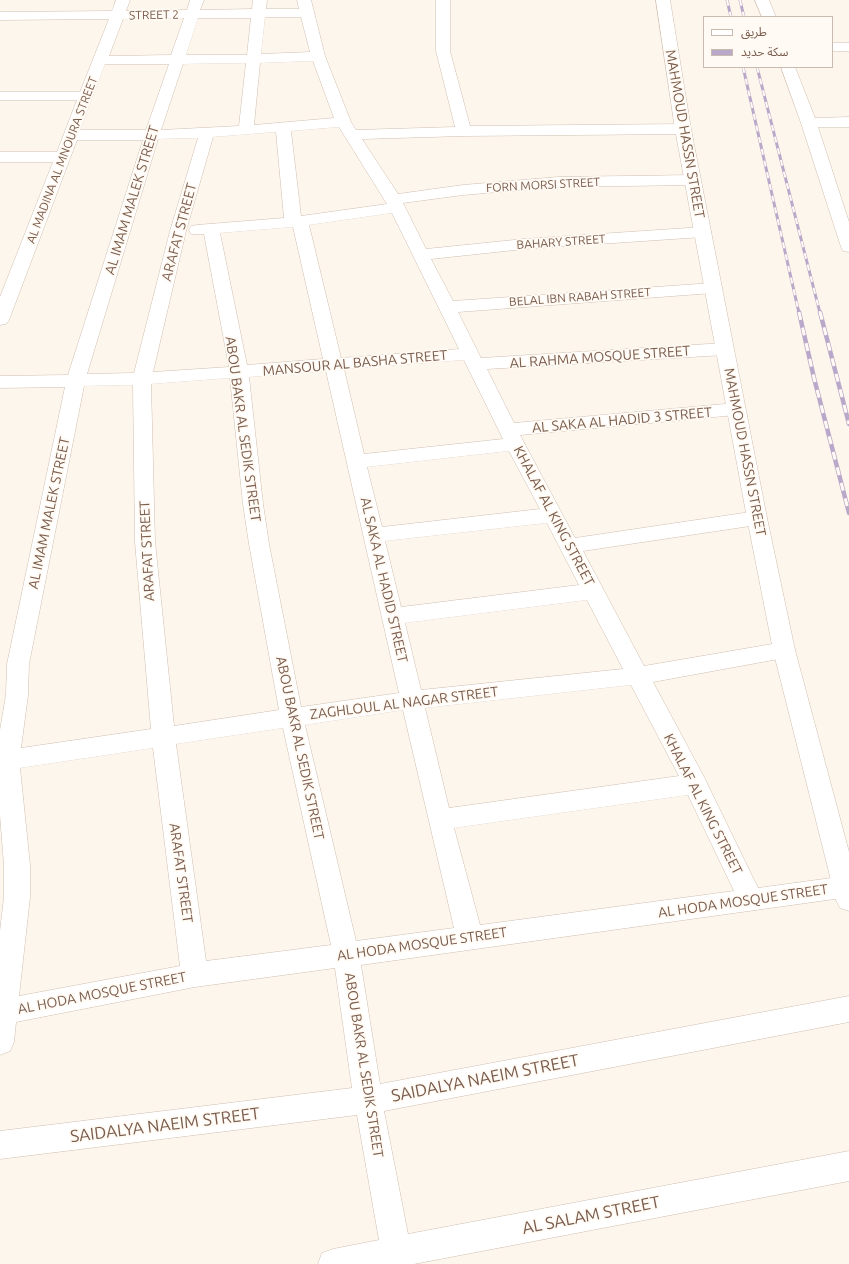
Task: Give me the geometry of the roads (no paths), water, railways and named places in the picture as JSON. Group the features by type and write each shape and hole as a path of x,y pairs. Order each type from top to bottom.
{"street":[{"name":"AL MADINA AL MNOURA STREET","path":"0,320 70,134 101,60 123,0"},
{"path":"443,0 443,51 464,131"},
{"name":"MAHMOUD HASSN STREET","path":"663,0 683,129 702,232 784,650 847,893"},
{"path":"762,0 769,16"},
{"name":"STREET 2","path":"0,16 117,15 195,7 306,7"},
{"name":"AL IMAM MALEK STREET","path":"0,1042 1,1012 18,880 4,761 17,695 18,664 76,380 152,135 195,7"},
{"path":"246,130 259,7"},
{"name":"KHALAF AL KING STREET","path":"306,7 318,56 348,129 395,203 512,437 695,784 751,900"},
{"path":"833,47 849,47"},
{"path":"101,60 254,59 318,56"},
{"path":"788,68 843,211 849,247"},
{"path":"0,96 86,96"},
{"path":"809,123 849,122"},
{"path":"70,134 152,135 207,133 283,127 464,131 683,129"},
{"name":"AL SAKA AL HADID STREET","path":"283,127 296,221 333,365 440,820 470,938"},
{"name":"ARAFAT STREET","path":"195,975 163,737 145,542 142,379 178,231 207,133"},
{"path":"0,157 62,157"},
{"name":"FORN MORSI STREET","path":"178,231 211,230 296,221 463,190 551,183 693,180"},
{"name":"ABOU BAKR AL SEDIK STREET","path":"211,230 239,372 252,504 292,718 346,955 368,1100 398,1258"},
{"name":"BAHARY STREET","path":"420,255 524,244 702,232"},
{"name":"BELAL IBN RABAH STREET","path":"447,307 713,288"},
{"name":"AL RAHMA MOSQUE STREET","path":"473,359 725,349"},
{"name":"MANSOUR AL BASHA STREET","path":"0,382 142,379 333,365 473,359"},
{"name":"AL SAKA AL HADID 3 STREET","path":"356,462 424,456 512,437 736,410"},
{"path":"373,535 553,515"},
{"path":"569,546 757,518"},
{"path":"392,616 593,591"},
{"name":"ZAGHLOUL AL NAGAR STREET","path":"4,761 412,700 638,676 784,650"},
{"path":"440,820 695,784"},
{"name":"AL HODA MOSQUE STREET","path":"1,1012 195,975 751,900 847,893"},
{"name":"SAIDALYA NAEIM STREET","path":"0,1145 368,1100 849,1009"},
{"name":"AL SALAM STREET","path":"333,1264 398,1258 849,1166"}],"railway":[{"path":"727,0 731,16"},
{"path":"740,0 744,16"},
{"path":"743,68 799,313"},
{"path":"757,68 820,313"},
{"path":"799,312 814,378 849,513"},
{"path":"820,312 849,424"}]}
